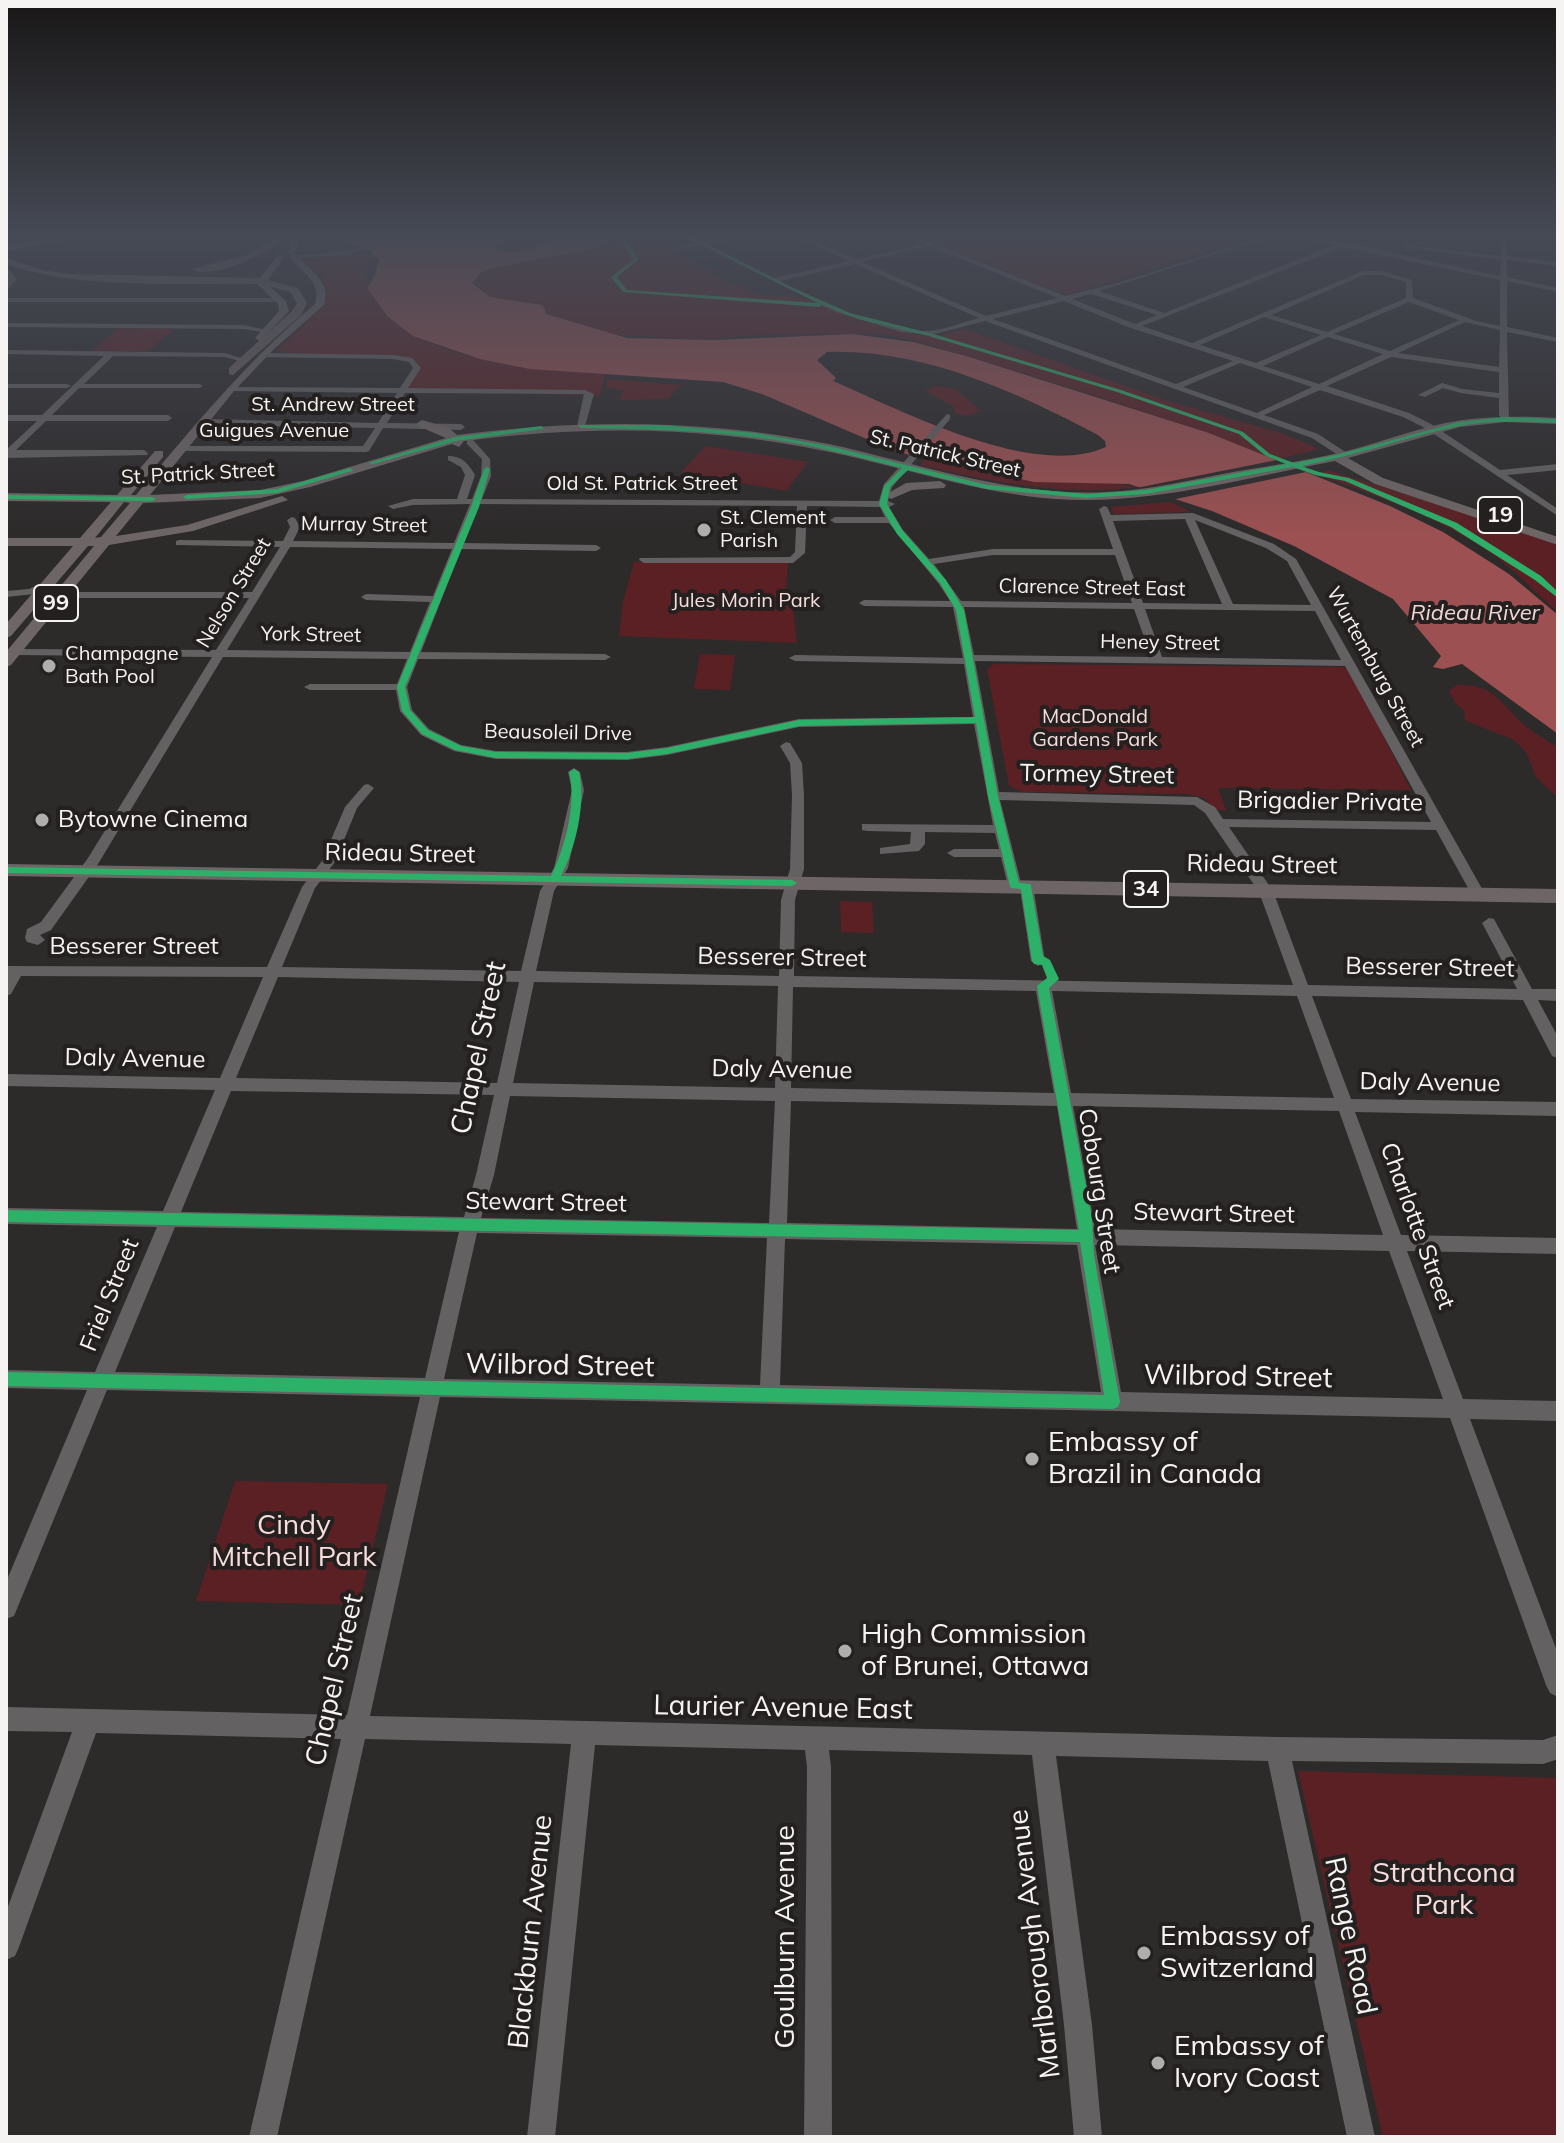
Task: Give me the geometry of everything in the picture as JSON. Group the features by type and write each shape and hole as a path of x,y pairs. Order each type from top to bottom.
{"highway":[{"path":"233,371 270,336"}],"main road":[{"name":"99","path":"6,633 262,336"},
{"name":"99","path":"11,657 230,389 281,336"},
{"name":"St. Patrick Street","path":"215,521 462,438 559,432 659,432 762,442 906,467 952,486 1056,501 1150,494 1341,456 1433,430 1506,419 1558,421"},
{"path":"180,430 204,422"},
{"path":"422,424 462,438"},
{"name":"St. Patrick Street","path":"6,497 141,499 241,496 295,487 425,445 462,438 581,426 663,427 755,435 829,448 968,483 1040,494 1150,494"},
{"path":"425,445 440,436 441,429"},
{"name":"19","path":"1341,456 1379,481 1558,541"},
{"name":"19","path":"1341,456 1388,476 1558,534"},
{"path":"846,458 880,474 887,499 915,485 952,486"},
{"path":"1296,465 1337,467 1379,481"},
{"path":"152,485 162,494 187,497"},
{"path":"6,542 83,543 150,536 215,521 243,506 245,502 241,496"},
{"name":"Rideau Street","path":"6,870 1558,896"}],"street":[{"path":"1033,336 1298,431 1341,456"},
{"path":"1166,336 1406,415 1557,512"},
{"path":"1193,345 1216,336"},
{"path":"1256,366 1323,336"},
{"path":"1334,336 1393,355 1501,370"},
{"path":"1256,416 1432,336"},
{"path":"1502,336 1502,396 1506,419"},
{"path":"1538,336 1558,340"},
{"path":"151,354 163,343"},
{"path":"6,352 233,355 240,359"},
{"path":"7,454 45,418 72,386 110,354"},
{"path":"261,355 412,360 417,368 384,423"},
{"path":"1175,387 1239,361"},
{"path":"1422,395 1442,385 1461,391 1502,396"},
{"path":"6,386 199,386"},
{"path":"230,389 589,393 581,426"},
{"path":"6,418 168,418"},
{"path":"944,419 906,467 887,499 890,519 948,587 958,604 993,796 1007,853 1021,886 1038,961"},
{"name":"St. Andrew Street","path":"204,422 422,424 462,438"},
{"name":"Guigues Avenue","path":"183,449 366,449 384,423"},
{"path":"310,687 401,687 477,502 487,469 462,438"},
{"path":"7,454 144,453"},
{"path":"451,458 465,465 470,475 461,502"},
{"path":"1497,473 1558,467"},
{"name":"Old St. Patrick Street","path":"393,506 413,502 802,503 887,499"},
{"path":"644,560 796,559 800,553 802,503"},
{"path":"1158,661 1105,513 1188,516 1229,607"},
{"name":"Wurtemburg Street","path":"1188,516 1283,553 1296,564 1478,894"},
{"path":"835,520 890,519"},
{"name":"Nelson Street","path":"39,938 94,859 257,595 295,527 292,520"},
{"name":"Murray Street","path":"179,543 596,548"},
{"path":"927,562 993,552 1118,552"},
{"path":"11,594 49,583"},
{"path":"62,595 257,595"},
{"path":"366,597 436,599"},
{"name":"Clarence Street East","path":"864,603 1319,608"},
{"name":"York Street","path":"11,657 221,652 605,657"},
{"name":"Heney Street","path":"795,658 1350,663"},
{"name":"Beausoleil Drive","path":"401,687 406,711 425,732 458,748 506,755 646,754 809,723 979,720"},
{"path":"770,1394 788,900 797,869 796,763 786,746"},
{"name":"Chapel Street","path":"263,2137 547,891 561,868 577,796 578,780 574,772"},
{"name":"Friel Street","path":"6,1608 166,1220 309,887 328,862 351,807 368,788"},
{"name":"Tormey Street","path":"993,796 1190,799 1200,802"},
{"name":"Charlotte Street","path":"1200,802 1219,823 1266,891 1558,1685"},
{"name":"Brigadier Private","path":"1219,823 1440,826"},
{"path":"867,827 1001,829"},
{"path":"885,851 914,848 918,844 918,828"},
{"path":"954,853 1007,853"},
{"path":"1489,923 1558,1052"},
{"path":"6,990 12,971"},
{"name":"Besserer Street","path":"12,971 273,972 1558,995"},
{"name":"Cobourg Street","path":"1043,986 1113,1402"},
{"name":"Daly Avenue","path":"6,1080 1558,1109"},
{"name":"Stewart Street","path":"6,1216 1558,1246"},
{"name":"Wilbrod Street","path":"6,1379 1558,1411"},
{"name":"Laurier Avenue East","path":"6,1719 1277,1749 1543,1752 1558,1747"},
{"path":"6,1947 88,1722"},
{"name":"Blackburn Avenue","path":"541,2137 584,1734"},
{"name":"Goulburn Avenue","path":"815,1738 819,1767 818,2137"},
{"name":"Marlborough Avenue","path":"1043,1744 1078,2025 1088,2137"},
{"name":"Range Road","path":"1277,1749 1361,2137"}],"green space":[{"path":"109,336 167,336 148,351 91,351"},
{"path":"292,336 419,336 474,357 544,369 605,374 600,396 404,390 417,367 408,359 275,352"},
{"path":"637,336 750,336 700,339"},
{"path":"894,336 985,336 1165,400 1284,434 1319,449 1274,460 1209,433"},
{"path":"608,379 681,385 668,399 622,400 619,399 624,390 606,387"},
{"path":"934,386 956,389 981,411 965,416 955,413 953,406 925,391"},
{"path":"706,446 808,462 786,491 681,472"},
{"path":"923,457 972,468 1139,487 1084,490 1029,486 921,465"},
{"path":"1328,470 1558,542 1558,612 1488,551 1448,527 1406,508 1319,475"},
{"path":"1171,502 1191,512 1114,514 1110,507"},
{"name":"Jules Morin Park","path":"634,562 788,562 785,604 793,609 797,643 619,636 623,602"},
{"path":"700,654 735,655 730,690 694,689"},
{"name":"MacDonald Gardens Park","path":"994,664 1342,667 1349,670 1411,790 1218,788 1226,810 1216,810 1204,798 1187,794 1023,792 1009,786 987,669"},
{"path":"1457,685 1485,689 1525,726 1558,747 1558,798 1536,777 1526,752 1514,740 1464,720 1465,711 1456,704 1449,691"},
{"path":"840,901 872,902 874,933 841,932"},
{"name":"Cindy Mitchell Park","path":"235,1481 388,1484 359,1605 196,1601"},
{"name":"Strathcona Park","path":"1298,1771 1558,1778 1558,2137 1383,2137"}],"water":[{"name":"Rideau River","path":"413,336 620,336 714,340 867,336 913,342 966,356 1209,433 1390,506 1443,532 1509,574 1558,615 1558,734 1462,664 1443,669 1433,667 1441,656 1393,599 1294,546 1212,511 1129,484 1034,482 897,452 762,394 723,382 530,369 480,359","holes":["827,352 898,358 967,376 1034,403 1098,435 1105,441 1106,447 1076,455 1042,455 968,437 833,381 836,378 817,360"]}],"pier":[{"path":"1282,459 1311,471 1166,501 1136,488"}],"cycle path":[{"path":"934,336 1119,391 1241,433 1268,455 1317,474 1347,479 1454,525 1538,578 1558,596"},
{"path":"581,426 663,427 755,435 829,448 987,487 1086,496 1146,492 1337,457 1459,424 1506,419 1558,421"},
{"path":"371,463 455,439 541,428"},
{"path":"906,468 887,486 883,504 900,532 943,581 960,610 993,796 1015,886 1026,886 1038,961"},
{"path":"487,469 475,507 401,687 406,711 425,732 458,748 496,755 627,756 667,751 799,723 979,720"},
{"path":"187,497 277,491 350,470"},
{"path":"6,497 152,499"},
{"path":"554,879 572,826 576,794 574,772"},
{"path":"6,870 792,883"},
{"path":"6,1379 1113,1402 1087,1255 1085,1218 1043,986 1053,979 1046,963 1038,958"},
{"path":"6,1216 1086,1236"}],"place":[{"name":"St. Clement Parish","path":"704,530"},
{"name":"Champagne Bath Pool","path":"49,666"},
{"name":"Bytowne Cinema","path":"42,820"},
{"name":"Embassy of Brazil in Canada","path":"1032,1459"},
{"name":"High Commission of Brunei, Ottawa","path":"845,1651"},
{"name":"Embassy of Switzerland","path":"1144,1953"},
{"name":"Embassy of Ivory Coast","path":"1158,2063"}]}
